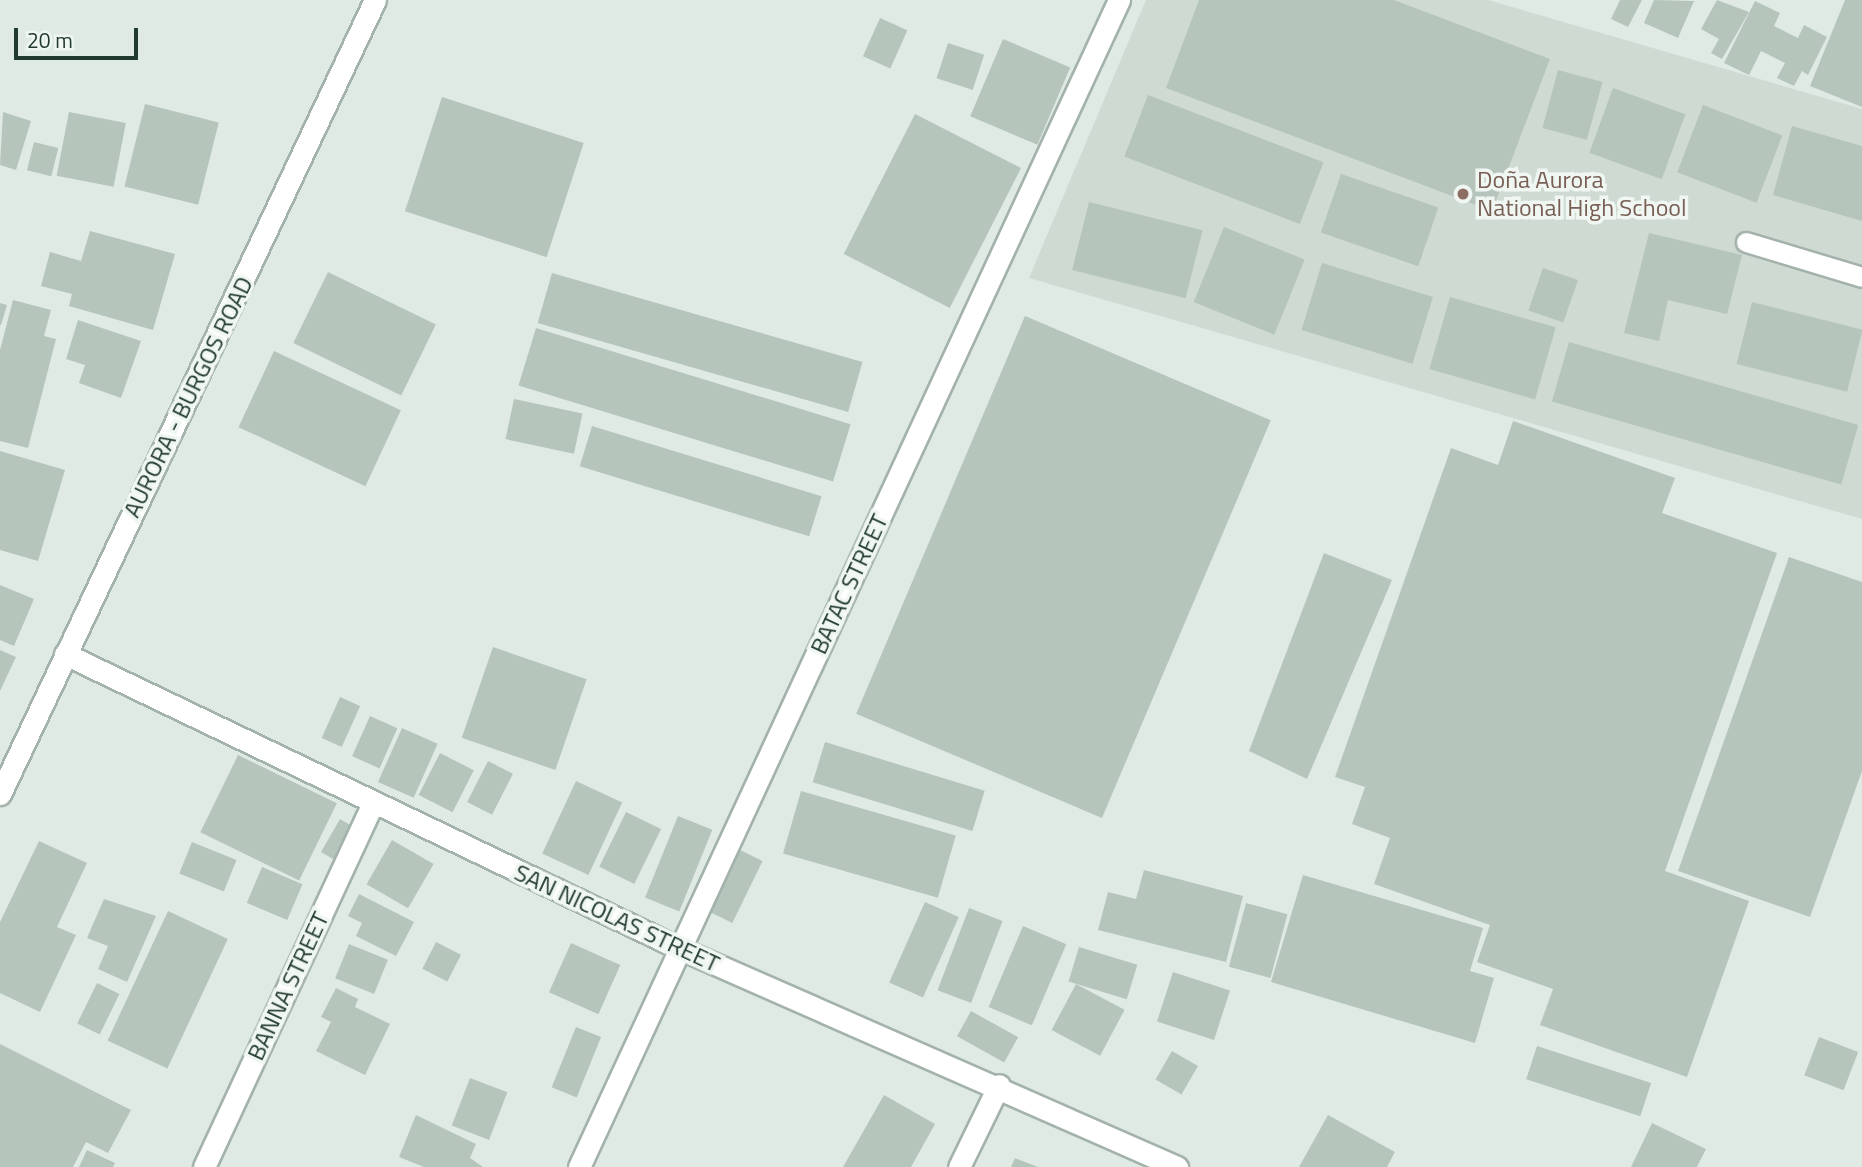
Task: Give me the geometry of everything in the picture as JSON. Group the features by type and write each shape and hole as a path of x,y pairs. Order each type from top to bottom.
{"street":[{"name":"AURORA - BURGOS ROAD","path":"0,794 375,0"},
{"name":"BATAC STREET","path":"579,1167 1119,0"},
{"name":"SAN NICOLAS STREET","path":"65,654 372,805 681,949 999,1085 1177,1167"},
{"name":"BANNA STREET","path":"204,1167 372,805"},
{"path":"959,1167 999,1085"}],"lane":[{"path":"1746,242 1862,277"}],"shaded area":[{"name":"Doña Aurora National High School","path":"1146,0 1488,0 1862,109 1862,519 1029,278"}],"building":[{"path":"1199,0 1394,0 1550,59 1492,211 1166,88"},
{"path":"1620,0 1642,0 1628,27 1611,19"},
{"path":"1654,0 1694,1 1678,38 1644,23"},
{"path":"1717,0 1749,12 1722,59 1711,53 1719,39 1701,29"},
{"path":"1845,0 1862,0 1862,107 1810,86"},
{"path":"1755,1 1780,13 1774,26 1798,38 1804,25 1827,37 1808,75 1802,71 1794,86 1777,78 1785,63 1761,51 1749,75 1724,63"},
{"path":"880,18 907,30 890,69 863,56"},
{"path":"1003,39 1070,68 1037,145 970,116"},
{"path":"948,43 984,55 973,90 937,78"},
{"path":"1558,70 1602,82 1587,140 1542,128"},
{"path":"1613,88 1685,114 1662,179 1589,153"},
{"path":"1148,95 1324,162 1300,224 1124,157"},
{"path":"442,97 584,143 547,257 405,211"},
{"path":"145,104 219,122 198,205 124,186"},
{"path":"1703,105 1782,135 1757,203 1677,172"},
{"path":"3,112 31,121 16,170 0,165"},
{"path":"69,112 126,123 114,187 57,176"},
{"path":"915,114 1021,168 950,308 844,254"},
{"path":"1792,126 1862,146 1862,221 1773,195"},
{"path":"34,142 58,148 51,176 27,170"},
{"path":"1341,174 1438,208 1418,266 1321,233"},
{"path":"1089,202 1203,230 1186,298 1072,270"},
{"path":"1224,227 1305,260 1274,335 1194,302"},
{"path":"90,231 175,254 153,330 69,306 72,294 41,286 50,252 81,261"},
{"path":"1649,233 1742,255 1727,314 1668,300 1659,341 1624,333"},
{"path":"1322,263 1433,297 1412,364 1302,330"},
{"path":"1543,268 1578,280 1563,323 1528,311"},
{"path":"328,272 436,325 401,396 293,343"},
{"path":"552,273 862,362 848,412 538,323"},
{"path":"1450,297 1556,327 1535,399 1429,369"},
{"path":"13,300 51,310 44,336 56,339 28,448 0,441 0,350"},
{"path":"1752,302 1862,329 1847,392 1737,364"},
{"path":"0,303 7,305 1,325 0,325"},
{"path":"1025,316 1271,420 1102,818 856,714"},
{"path":"78,320 141,341 121,398 79,383 85,365 66,359"},
{"path":"536,328 851,424 833,482 518,385"},
{"path":"1569,342 1858,425 1841,485 1552,402"},
{"path":"274,351 401,410 365,486 239,427"},
{"path":"514,399 582,414 574,454 505,439"},
{"path":"1513,421 1675,478 1662,513 1777,553 1665,871 1749,901 1687,1077 1540,1025 1553,989 1477,962 1490,925 1374,884 1390,838 1352,824 1365,787 1335,777 1451,448 1498,465"},
{"path":"592,426 822,496 809,536 580,466"},
{"path":"0,451 65,470 38,561 0,550"},
{"path":"1324,553 1392,580 1307,779 1249,751"},
{"path":"1789,557 1862,582 1862,771 1810,917 1678,871"},
{"path":"0,585 34,599 14,646 0,640"},
{"path":"493,647 587,679 555,770 462,738"},
{"path":"0,650 16,657 0,691"},
{"path":"340,697 360,706 342,747 322,738"},
{"path":"370,716 397,728 380,768 352,756"},
{"path":"402,728 438,744 414,798 378,782"},
{"path":"825,742 985,791 972,831 813,782"},
{"path":"440,753 474,770 453,812 419,795"},
{"path":"238,755 337,803 299,881 200,832"},
{"path":"488,761 513,774 492,815 467,802"},
{"path":"576,781 622,803 588,875 542,854"},
{"path":"801,791 956,835 938,898 783,853"},
{"path":"626,812 661,829 634,884 599,867"},
{"path":"678,816 712,830 679,911 645,898"},
{"path":"340,819 357,829 338,862 321,852"},
{"path":"392,840 434,864 408,908 366,884"},
{"path":"39,841 87,863 57,927 76,935 40,1012 0,993 0,922"},
{"path":"192,842 237,860 224,892 179,874"},
{"path":"732,846 763,861 732,923 702,908"},
{"path":"262,867 303,884 287,920 247,903"},
{"path":"1144,870 1243,896 1226,962 1098,930 1108,892 1136,899"},
{"path":"1303,875 1483,928 1470,971 1494,978 1475,1043 1271,982"},
{"path":"359,894 414,922 396,956 356,936 362,923 348,916"},
{"path":"104,899 156,916 127,982 98,969 108,946 87,938"},
{"path":"925,902 959,917 923,997 889,982"},
{"path":"1246,903 1288,914 1270,978 1229,967"},
{"path":"969,908 1003,921 971,1003 937,990"},
{"path":"168,911 228,939 167,1068 108,1041"},
{"path":"1023,926 1066,944 1032,1025 989,1007"},
{"path":"436,942 461,955 447,981 422,969"},
{"path":"571,943 620,965 598,1014 549,992"},
{"path":"349,944 388,960 374,994 335,978"},
{"path":"1079,947 1137,965 1127,999 1068,981"},
{"path":"1173,972 1230,991 1214,1040 1157,1021"},
{"path":"97,983 119,994 100,1034 77,1023"},
{"path":"1076,984 1125,1010 1100,1056 1052,1030"},
{"path":"336,988 358,999 355,1007 390,1024 365,1075 316,1051 331,1022 321,1017"},
{"path":"971,1011 1018,1037 1004,1063 957,1036"},
{"path":"576,1027 601,1037 577,1097 552,1087"},
{"path":"1819,1037 1858,1052 1844,1090 1804,1075"},
{"path":"0,1044 131,1110 108,1153 86,1142 73,1167 0,1167"},
{"path":"1537,1046 1651,1083 1640,1116 1526,1079"},
{"path":"1172,1051 1198,1066 1181,1095 1156,1080"},
{"path":"470,1078 507,1092 489,1140 452,1126"},
{"path":"884,1095 935,1124 911,1167 843,1167"},
{"path":"416,1115 476,1144 470,1158 483,1167 424,1167 399,1157"},
{"path":"1328,1115 1395,1152 1387,1167 1299,1167"},
{"path":"1652,1123 1706,1149 1697,1167 1631,1167"},
{"path":"87,1150 115,1163 113,1167 79,1167"},
{"path":"1015,1158 1038,1167 1011,1167"}],"place":[{"name":"Doña Aurora National High School","path":"1463,194"}]}
